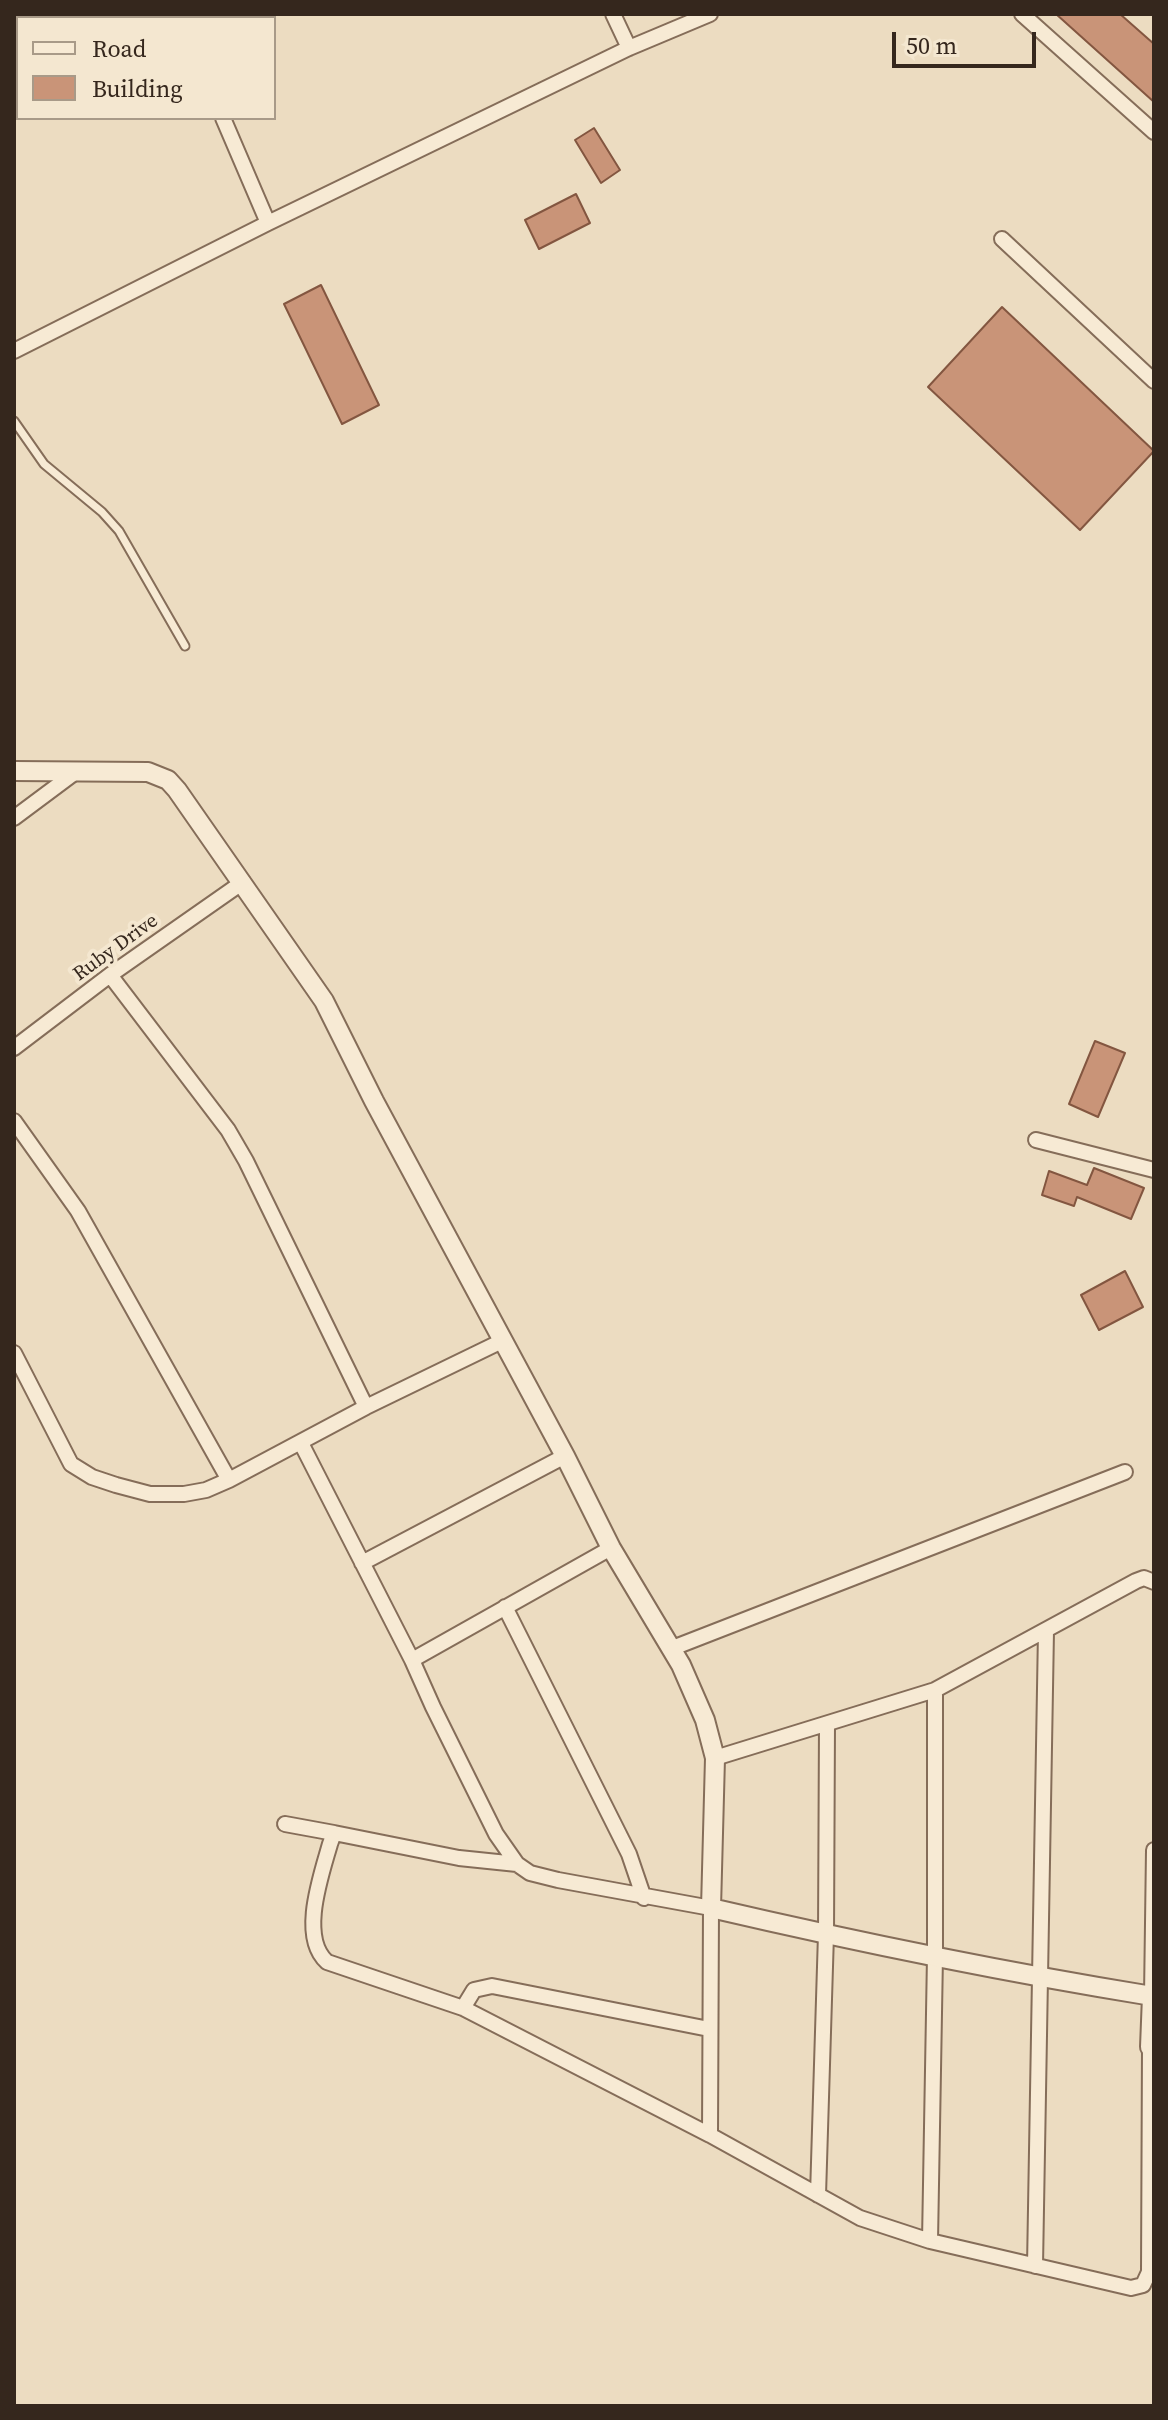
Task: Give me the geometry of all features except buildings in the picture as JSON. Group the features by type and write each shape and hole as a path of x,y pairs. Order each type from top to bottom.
{"street":[{"path":"613,14 629,48"},
{"path":"14,351 268,223 629,48 710,14"},
{"path":"1022,14 1154,132"},
{"path":"224,120 268,223"},
{"path":"1002,239 1154,381"},
{"path":"14,771 148,772 168,780 243,882 324,1001 611,1548 681,1665 705,1720 715,1758 709,2029 710,2135"},
{"path":"14,818 77,771"},
{"name":"Ruby Drive","path":"14,1048 110,975 243,882"},
{"path":"110,975 228,1130 366,1407"},
{"path":"14,1121 78,1211 229,1480"},
{"path":"1036,1140 1154,1170"},
{"path":"14,1353 71,1464 104,1481 150,1494 184,1494 206,1490 229,1480 366,1407 502,1341"},
{"path":"301,1443 412,1660 489,1820 517,1864 530,1873 1038,1977 1152,1996"},
{"path":"362,1563 565,1456"},
{"path":"670,1649 1125,1472"},
{"path":"412,1660 611,1548"},
{"path":"715,1758 935,1690 1136,1581 1144,1578 1154,1582"},
{"path":"505,1607 629,1854 644,1898"},
{"path":"1035,2266 1046,1631"},
{"path":"930,2241 935,1956 935,1690"},
{"path":"818,2195 826,1934 827,1724"},
{"path":"285,1824 459,1858 517,1864"},
{"path":"334,1833 319,1884 314,1918 318,1954 327,1962 463,2008 710,2135 860,2218 930,2241 1131,2288 1143,2285 1149,2272 1154,1850"},
{"path":"463,2008 474,1990 492,1986 709,2029"}],"lane":[{"path":"14,421 44,464 102,512 119,531 185,646"}]}
